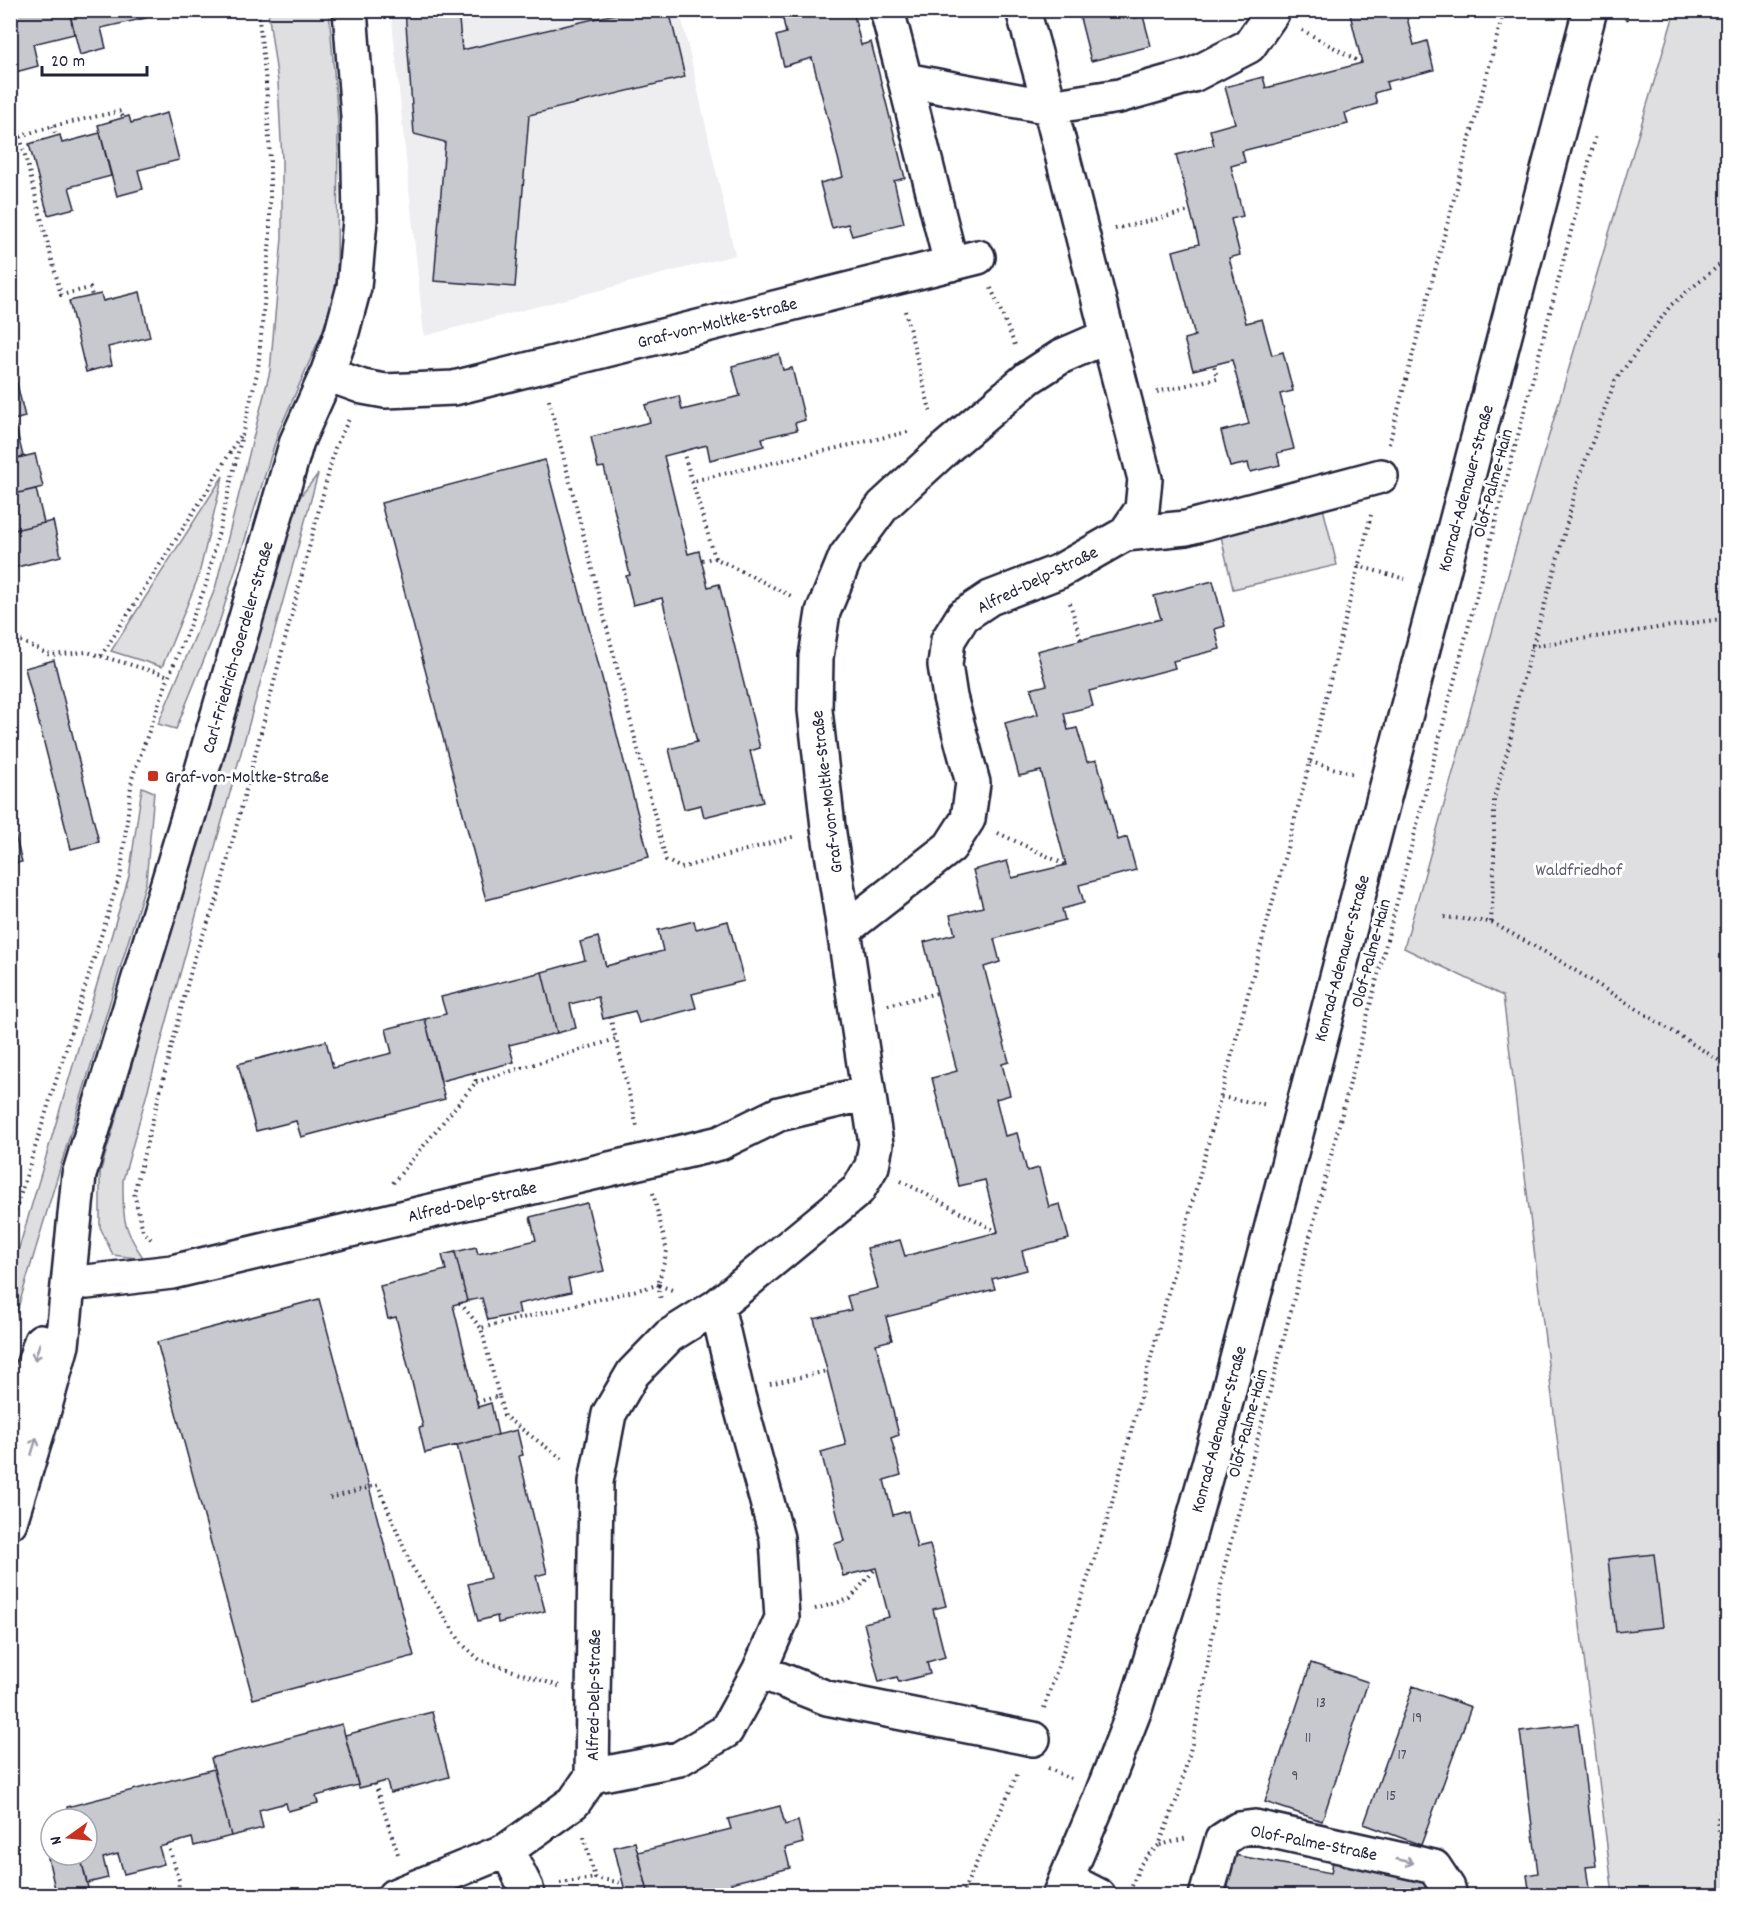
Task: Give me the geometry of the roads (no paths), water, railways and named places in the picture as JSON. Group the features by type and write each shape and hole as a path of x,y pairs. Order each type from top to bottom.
{"street":[{"name":"Carl-Friedrich-Goerdeler-Straße","path":"10,1522 62,1345 80,1176 193,801 297,441 327,374 342,332 354,287 360,220 357,117 350,10"},
{"path":"887,10 905,80 1050,107 1119,96 1193,75 1249,46 1272,12"},
{"path":"1023,10 1108,336"},
{"name":"Konrad-Adenauer-Straße","path":"1062,1887 1135,1709 1181,1564 1218,1432 1590,10"},
{"name":"Graf-von-Moltke-Straße","path":"327,374 363,387 386,391 454,388 964,260 905,80"},
{"name":"Graf-von-Moltke-Straße","path":"844,930 828,827 815,710 816,657 823,612 846,556 883,506 947,447 1029,378 1062,356 1108,336"},
{"name":"Alfred-Delp-Straße","path":"717,1306 737,1392 777,1538 782,1618 759,1671 726,1731 679,1759 592,1776 596,1482 609,1414 633,1373 669,1336 717,1306 858,1190 872,1166 876,1144 844,930 950,847 968,819 973,783 950,697 945,665 948,640 963,616 990,598 1060,571 1125,534 1142,509 1145,479 1108,336"},
{"path":"1125,534 1186,528 1381,476"},
{"name":"Alfred-Delp-Straße","path":"69,1280 87,1282 172,1272 378,1224 720,1143 779,1114 868,1093"},
{"name":"Carl-Friedrich-Goerdeler-Straße","path":"10,1440 42,1337 69,1280"},
{"path":"759,1671 827,1698 1033,1739"},
{"path":"402,1892 507,1850 574,1802 592,1776"},
{"name":"Olof-Palme-Straße","path":"1206,1896 1222,1840 1239,1829 1256,1827 1434,1867 1448,1888 1450,1896"},
{"path":"507,1850 526,1888 527,1896"},
{"path":"1062,1887 1099,1896"}],"place":[{"name":"Graf-von-Moltke-Straße","path":"153,776"}],"park label":[{"name":"Waldfriedhof","path":"1579,869"}]}
